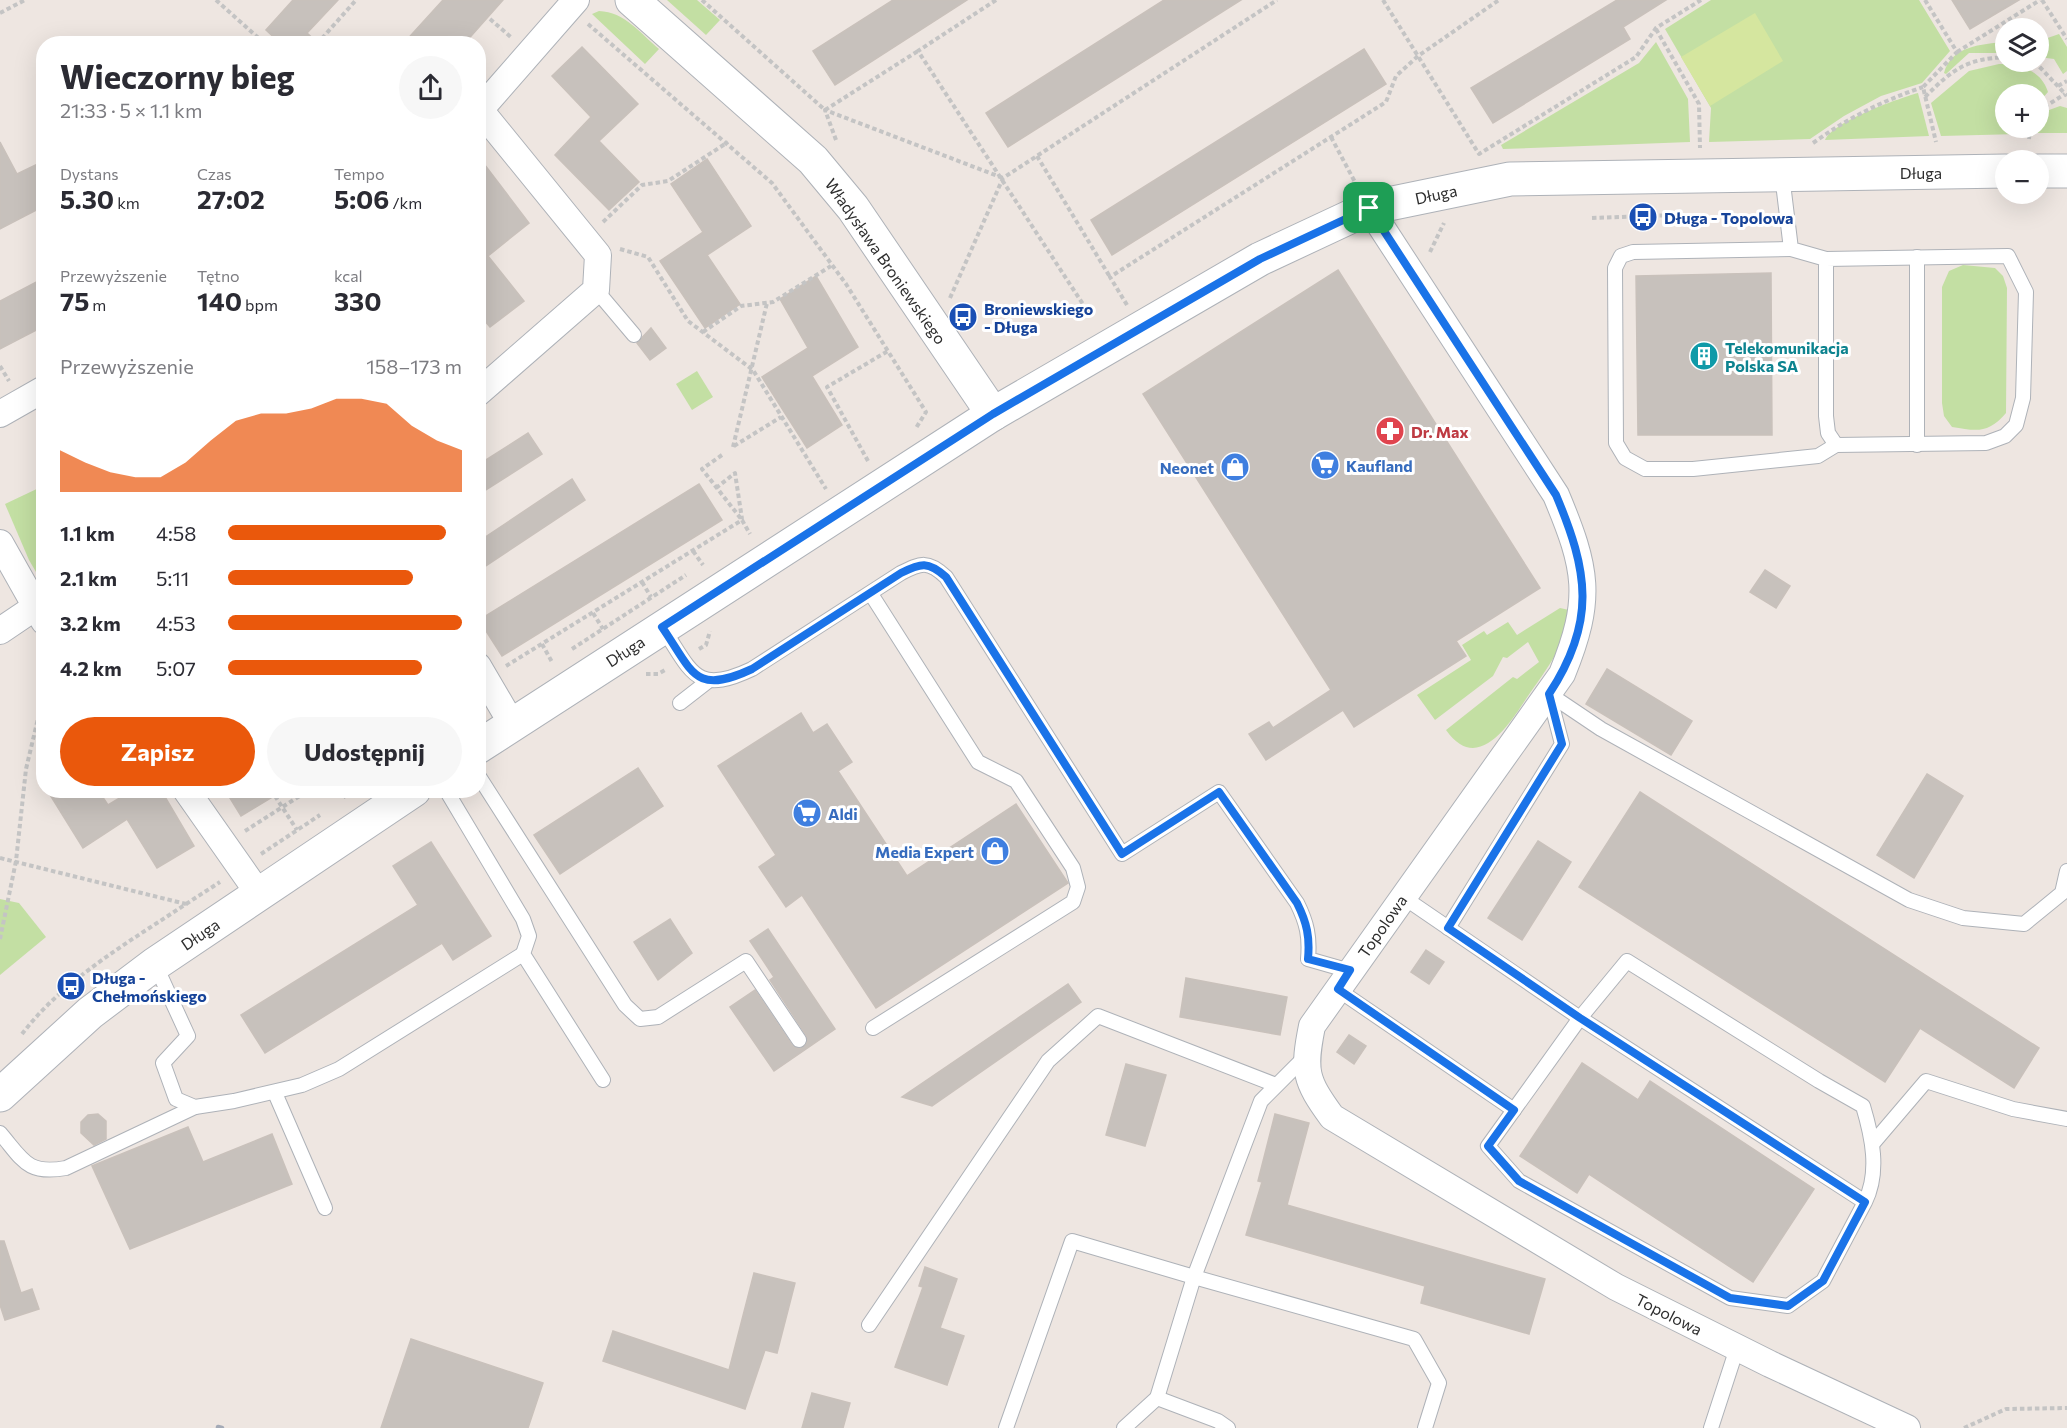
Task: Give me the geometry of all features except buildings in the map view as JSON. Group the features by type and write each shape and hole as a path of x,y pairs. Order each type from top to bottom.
{"street":[{"name":"Władysława Broniewskiego","path":"632,0 813,160 853,208 993,414"},
{"path":"486,103 573,3"},
{"path":"486,119 598,255 596,290 486,386"},
{"name":"Długa","path":"486,742 656,612 1260,259 1369,208 1510,179 1995,171"},
{"path":"2049,171 2067,171"},
{"name":"Topolowa","path":"1369,208 1556,495 1574,539 1582,573 1583,604 1578,635 1562,674 1312,1026 1306,1056 1311,1088 1332,1117 1616,1287 1737,1348 1907,1428"},
{"path":"0,414 36,394"},
{"path":"0,543 36,609"},
{"path":"0,631 36,616"},
{"path":"486,680 512,724"},
{"path":"192,798 259,894"},
{"name":"Długa","path":"0,1095 90,1013 155,964 402,798"}],"lane":[{"path":"1782,174 1791,249"},
{"path":"1791,249 1826,259 2008,256 2026,292 2023,398 2016,425 2005,436 1986,442 1836,445 1818,456 1693,469 1645,469 1625,458 1616,443 1616,268 1621,256 1633,252 1791,249"},
{"path":"1917,257 1917,445"},
{"path":"1826,259 1826,416 1828,433 1836,445"},
{"path":"596,290 634,335"},
{"path":"680,703 707,682 727,681 752,669 919,564 934,567 946,577 1122,854 1219,792 1297,903 1310,937 1308,959 1344,980 1514,1110"},
{"path":"871,594 978,762 1016,781 1073,868 1078,887 1073,902 873,1028"},
{"path":"656,612 689,667 707,682"},
{"path":"1549,694 1601,729 1909,900 1963,918 2024,924 2062,893 2067,871"},
{"path":"1448,928 1562,744 1549,694"},
{"path":"486,788 625,1005 640,1019 658,1017 746,961 799,1040"},
{"path":"0,1133 29,1166 46,1172 66,1168 195,1107 275,1093 302,1085 339,1069 523,954 529,936 523,920 451,798"},
{"path":"1403,897 1580,1018 1865,1202"},
{"path":"523,954 603,1080"},
{"path":"1627,961 1819,1082 1863,1106 1874,1142 1870,1192 1823,1281 1788,1306 1730,1298 1519,1181 1488,1146 1580,1018 1627,961"},
{"path":"155,964 188,1036 163,1063 176,1100 195,1107"},
{"path":"869,1325 1048,1061 1098,1016 1276,1085"},
{"path":"1124,1428 1157,1398 1194,1276 1261,1101 1306,1056"},
{"path":"1874,1142 1926,1081 2013,1109 2067,1119"},
{"path":"275,1093 325,1208"},
{"path":"1006,1428 1072,1241 1414,1339 1438,1383 1425,1428"},
{"path":"1711,1428 1737,1348"},
{"path":"1157,1398 1218,1421 1228,1428"}],"path":[{"path":"0,13 25,0"},
{"path":"216,0 256,36"},
{"path":"324,36 356,0"},
{"path":"702,0 825,110 1003,177"},
{"path":"825,110 996,0"},
{"path":"950,298 1003,177 1277,0"},
{"path":"1383,0 1479,154 1636,57 1656,28 1701,0"},
{"path":"1110,277 1386,102 1396,76 1418,56 1499,0"},
{"path":"1925,0 1957,51"},
{"path":"1813,144 1846,120 1881,101 1923,87 1957,51 2041,0 2067,39"},
{"path":"573,3 772,183 846,284 926,412 915,430"},
{"path":"490,19 513,39"},
{"path":"1656,28 1699,105 1700,149"},
{"path":"918,51 1003,177 1090,315"},
{"path":"1925,98 1947,76 1978,58 1995,57"},
{"path":"2045,72 2066,95 2049,105"},
{"path":"2058,86 2067,81"},
{"path":"1923,87 1936,142"},
{"path":"825,110 838,143"},
{"path":"1331,137 1350,174"},
{"path":"728,142 668,181 642,184 585,238 648,257 688,321 753,370 826,489 834,484"},
{"path":"1037,156 1122,296"},
{"path":"1592,218 1675,216"},
{"path":"1430,252 1445,220 1451,218"},
{"path":"703,332 741,306 773,302 831,266"},
{"path":"766,303 753,370 733,447 782,417"},
{"path":"868,461 827,387 888,351"},
{"path":"0,366 9,382"},
{"path":"722,455 702,469 742,520 750,534"},
{"path":"860,467 877,455"},
{"path":"716,488 735,473 742,520"},
{"path":"486,671 542,644 742,520"},
{"path":"693,550 703,565"},
{"path":"642,582 656,612"},
{"path":"593,613 603,629"},
{"path":"542,644 552,662"},
{"path":"0,939 16,861 26,769 36,727"},
{"path":"276,798 297,830"},
{"path":"224,844 297,798"},
{"path":"337,805 346,798"},
{"path":"38,1013 105,958 327,811"},
{"path":"0,858 116,889 186,904"},
{"path":"1964,1428 2006,1409 2067,1408"}],"green space":[{"path":"667,0 697,0 720,20 706,35"},
{"path":"1711,0 1919,0 1950,51 1922,83 1881,96 1844,116 1810,139 1709,142 1711,108 1665,29"},
{"path":"599,11 624,19 659,49 645,64 592,14"},
{"path":"1755,13 1783,61 1710,106 1681,57"},
{"path":"2059,34 2067,47 2067,71 2063,74 2054,59 2049,58 2049,38"},
{"path":"1656,42 1688,99 1690,142 1503,149 1501,145 1639,63"},
{"path":"1995,43 1995,53 1969,53 1946,74 1944,73 1953,57 1960,52"},
{"path":"1995,65 1995,72 2033,72 2045,84 1995,84 1995,135 1941,136 1931,103 1969,71"},
{"path":"1918,93 1929,136 1825,140 1830,133 1852,119"},
{"path":"2060,106 2067,108 2067,133 2049,133 2049,110"},
{"path":"1963,265 1995,268 2003,276 2007,288 2006,413 1988,428 1975,430 1952,427 1944,416 1942,403 1942,287 1949,271"},
{"path":"697,371 713,397 692,410 676,384"},
{"path":"36,489 36,572 29,560 5,504"},
{"path":"1560,608 1569,610 1560,646 1514,717 1494,739 1482,746 1471,748 1458,743 1446,730 1513,677 1517,679 1539,662 1528,642 1507,658 1503,657 1493,676 1435,720 1417,695 1471,660 1462,645 1484,631 1487,635 1508,622 1517,635"},
{"path":"0,899 19,903 46,937 0,975"}],"railway":[{"path":"218,1427 222,1428"}],"place":[{"name":"Długa - Topolowa","path":"1643,217"},
{"name":"Broniewskiego - Długa","path":"963,317"},
{"name":"Telekomunikacja Polska SA","path":"1704,356"},
{"name":"Dr. Max","path":"1390,431"},
{"name":"Kaufland","path":"1325,465"},
{"name":"Neonet","path":"1235,467"},
{"name":"Aldi","path":"807,813"},
{"name":"Media Expert","path":"995,851"},
{"name":"Długa - Chełmońskiego","path":"71,986"}],"route":[{"path":"1369,208 1556,495 1574,539 1582,573 1583,604 1578,635 1562,674 1549,694 1562,744 1448,928 1580,1018 1865,1202 1823,1281 1788,1306 1730,1298 1519,1181 1488,1146 1514,1110 1338,989 1350,970 1308,959 1310,937 1297,903 1219,792 1122,854 946,577 934,567 919,564 901,573 752,669 727,681 707,682 698,676 689,667 662,627 993,414 1260,259 1369,208"}]}
